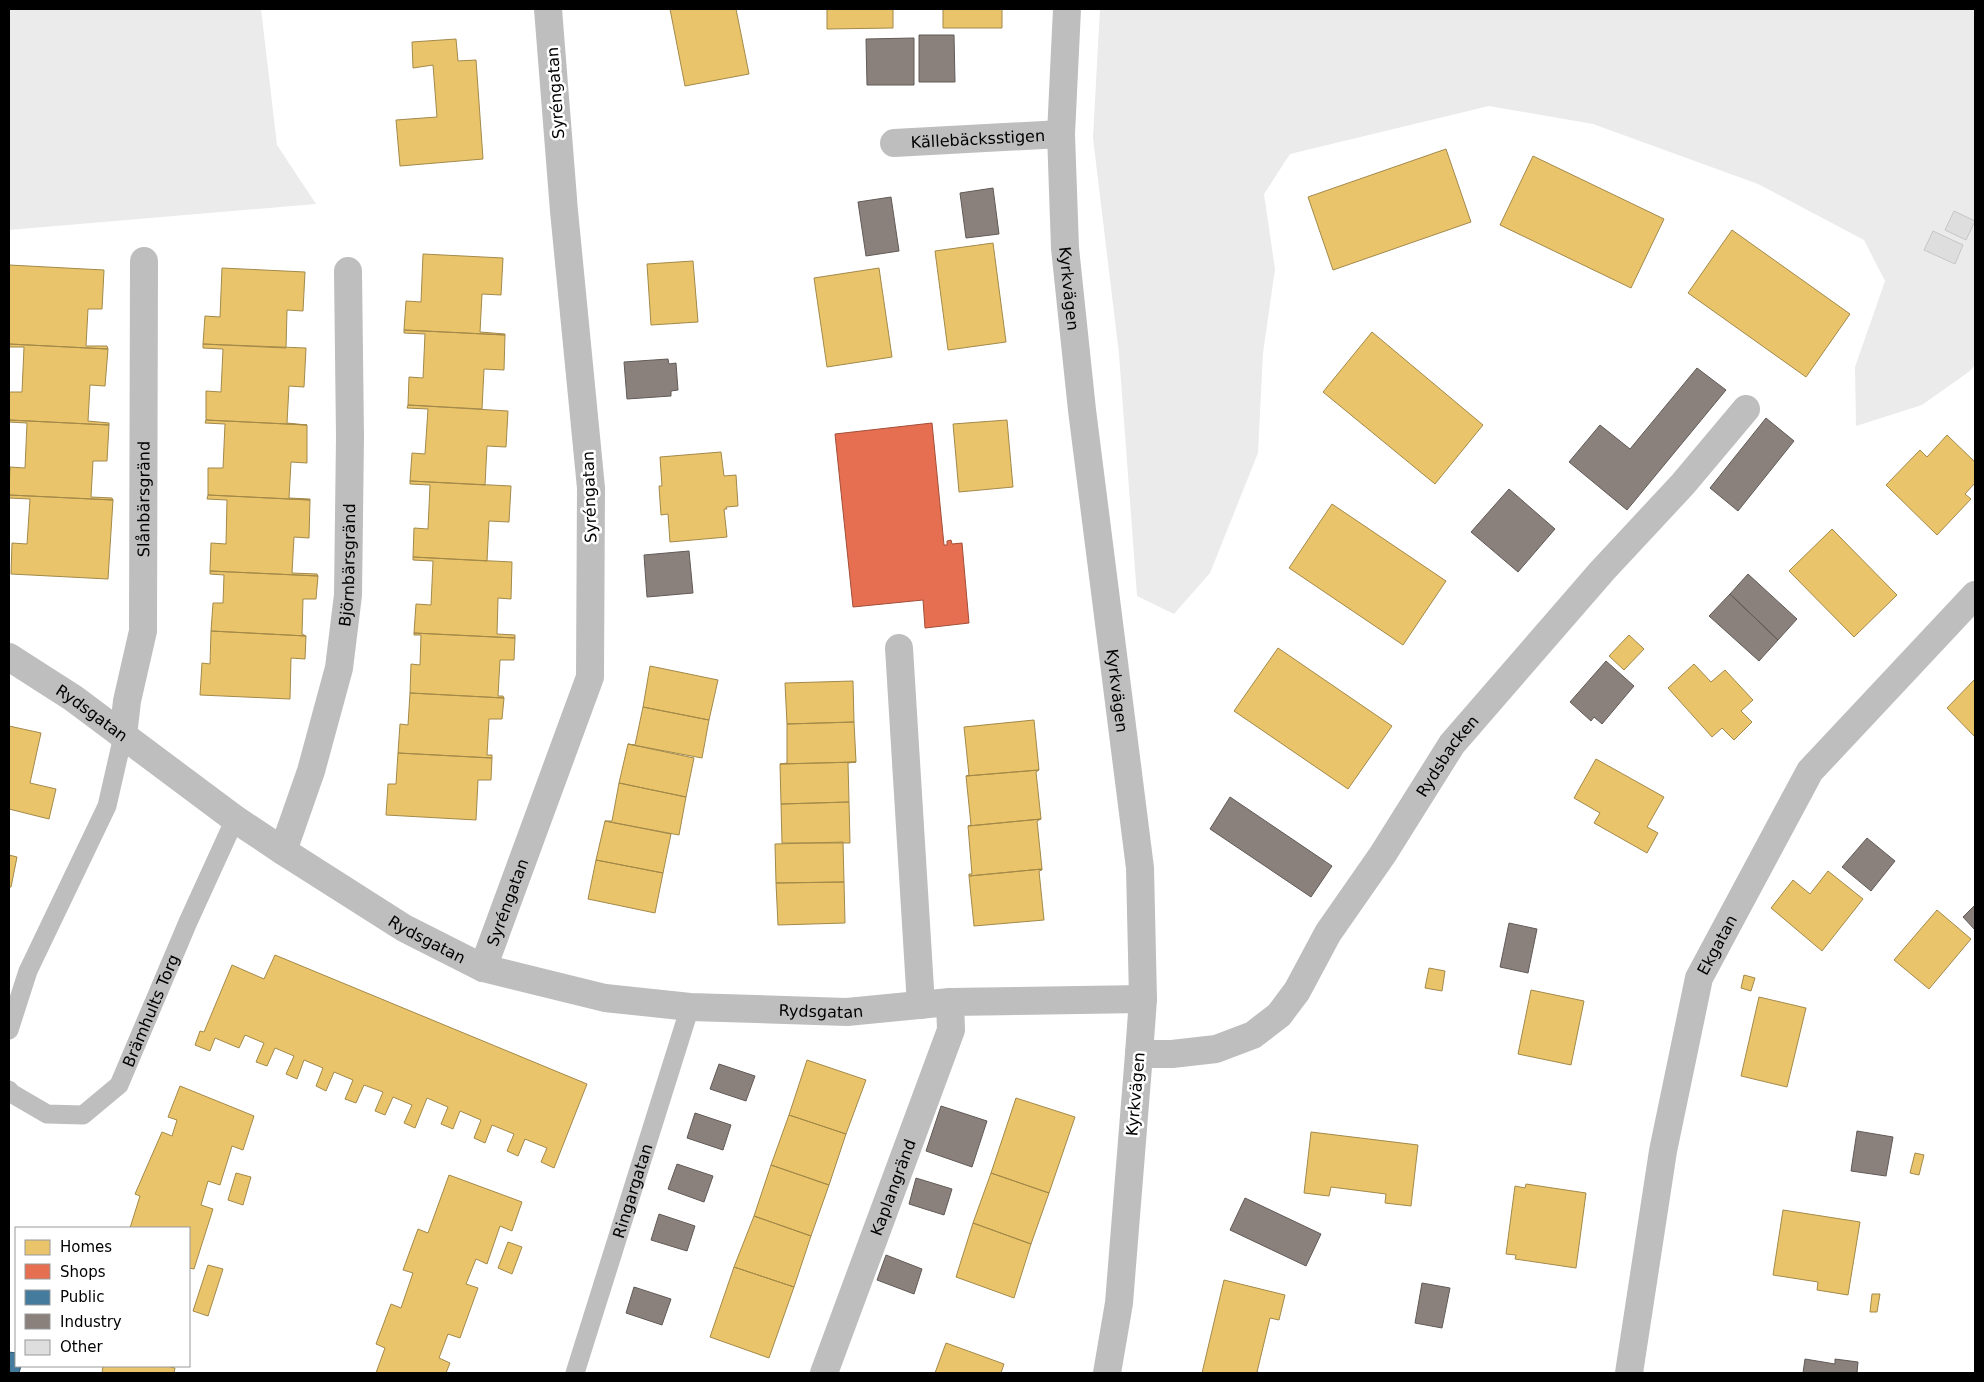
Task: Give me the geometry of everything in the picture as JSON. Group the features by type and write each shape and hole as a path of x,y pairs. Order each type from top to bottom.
{"street":[{"name":"Syréngatan","path":"483,968 590,677 592,488 564,212 548,9"},
{"name":"Kyrkvägen","path":"1067,9 1061,134 1065,248 1082,410 1140,868 1143,999 1119,1303 1107,1373"},
{"name":"Källebäcksstigen","path":"894,143 1061,134"},
{"name":"Slånbärsgränd","path":"123,736 127,701 143,631 144,261"},
{"name":"Björnbärsgränd","path":"283,851 311,770 339,668 348,595 350,447 348,271"},
{"name":"Rydsbacken","path":"1139,1054 1172,1054 1216,1049 1253,1035 1279,1015 1297,991 1328,933 1383,854 1452,744 1602,572 1683,484 1746,409"},
{"name":"Ekgatan","path":"1629,1373 1663,1151 1699,978 1810,771 1975,595"},
{"path":"899,648 921,1005"},
{"name":"Rydsgatan","path":"9,656 73,698 235,819 283,851 404,928 483,968 606,998 690,1007 847,1012 950,1002 1143,999"},
{"name":"Kaplangränd","path":"824,1373 951,1030 950,1002"}],"lane":[{"path":"9,1030 28,971 107,806 123,736"},
{"name":"Brämhults Torg","path":"9,1090 10,1094 47,1114 83,1116 120,1085 188,922 235,819"},
{"name":"Ringargatan","path":"575,1373 690,1007"}],"shaded area":[{"path":"9,9 261,9 277,145 316,204 9,230"},
{"path":"1100,9 1975,9 1975,365 1970,371 1922,405 1856,426 1855,367 1885,281 1864,240 1758,184 1593,124 1489,106 1290,154 1264,194 1275,269 1263,353 1258,453 1210,573 1174,614 1137,596 1119,354 1093,138"}],"building: Homes":[{"path":"670,9 736,9 749,74 685,86"},
{"path":"827,9 893,9 893,28 827,29"},
{"path":"943,9 1002,9 1002,28 943,28"},
{"path":"456,39 458,61 476,60 483,159 400,166 396,120 437,117 433,65 413,68 412,42"},
{"path":"1446,149 1471,222 1333,270 1308,197"},
{"path":"1533,156 1664,219 1631,288 1500,225"},
{"path":"1732,230 1850,314 1806,377 1688,293"},
{"path":"993,243 1006,342 948,350 935,251"},
{"path":"423,254 503,258 501,295 482,294 480,332 505,335 404,330 406,301 421,302"},
{"path":"693,261 698,322 651,325 647,264"},
{"path":"9,265 104,270 102,309 88,309 86,346 107,346 108,349 9,344"},
{"path":"222,268 305,272 303,311 287,310 286,348 203,344 205,316 220,317"},
{"path":"879,268 892,357 827,367 814,278"},
{"path":"404,330 505,335 504,370 484,369 482,409 408,405 409,377 423,378 425,334 404,333"},
{"path":"1372,332 1483,425 1435,484 1323,392"},
{"path":"9,344 108,349 105,386 90,385 88,421 109,423 109,425 9,420 9,392 22,392 24,347 9,347"},
{"path":"203,344 306,348 304,387 289,386 287,423 307,425 206,420 206,391 221,392 223,349 203,348"},
{"path":"408,405 508,411 506,447 487,446 485,485 410,481 412,453 425,454 428,409 407,408"},
{"path":"9,420 109,425 107,461 93,461 91,497 112,498 113,500 9,495 10,467 25,468 27,423 9,422"},
{"path":"206,420 307,425 307,463 291,462 289,498 310,500 208,495 208,468 223,468 225,424 205,423"},
{"path":"1007,420 1013,487 959,492 953,424"},
{"path":"1947,435 1975,462 1975,483 1965,494 1971,499 1937,535 1886,485 1920,450 1927,457"},
{"path":"721,452 724,476 736,475 738,506 726,507 727,509 724,509 727,537 670,542 668,514 661,515 660,457"},
{"path":"410,481 511,486 509,522 489,521 487,561 413,557 414,528 428,529 430,485 410,484"},
{"path":"9,495 113,500 108,579 11,574 12,543 27,544 30,499 9,498"},
{"path":"208,495 310,500 309,538 294,537 292,573 317,574 318,576 210,571 211,543 226,544 227,500 207,499"},
{"path":"1332,504 1446,581 1403,645 1289,568"},
{"path":"1832,529 1897,595 1854,637 1789,571"},
{"path":"413,557 512,562 511,599 498,598 497,634 515,635 515,638 414,633 416,604 431,605 433,561 413,560"},
{"path":"210,571 318,576 316,599 303,599 302,634 306,636 211,631 213,603 223,603 224,575 210,574"},
{"path":"211,631 306,636 305,659 291,658 290,699 200,695 202,663 210,664"},
{"path":"414,633 515,638 514,660 500,660 498,696 503,696 504,698 410,693 411,664 420,665 421,635 414,635"},
{"path":"1629,635 1644,649 1624,670 1609,656"},
{"path":"1278,648 1392,726 1348,789 1234,711"},
{"path":"1694,664 1711,682 1725,670 1753,700 1741,711 1752,722 1734,740 1722,728 1712,737 1668,688"},
{"path":"650,666 718,680 709,720 643,707"},
{"path":"1975,679 1975,737 1947,708"},
{"path":"853,681 854,722 787,724 785,683"},
{"path":"410,693 504,698 502,719 489,719 487,755 492,755 492,758 398,753 400,724 408,725"},
{"path":"643,707 709,720 702,758 628,744 635,745"},
{"path":"1034,720 1039,770 966,776 969,775 964,727"},
{"path":"854,722 856,762 780,764 787,763 787,724"},
{"path":"9,726 41,733 30,783 56,789 49,819 9,809"},
{"path":"628,744 694,758 686,797 619,783"},
{"path":"398,753 492,758 491,780 478,780 476,820 386,815 388,784 396,784"},
{"path":"1596,759 1664,797 1647,827 1658,833 1647,853 1594,823 1600,813 1574,798"},
{"path":"856,762 848,763 849,802 781,804 780,764"},
{"path":"1039,770 1036,772 1041,819 968,826 971,825 966,776"},
{"path":"619,783 686,797 679,835 605,821 612,821"},
{"path":"849,802 850,843 782,843 781,804"},
{"path":"1041,819 1037,821 1042,869 969,876 969,874 972,874 968,826"},
{"path":"605,821 671,834 663,873 596,860"},
{"path":"843,842 844,882 776,883 775,844"},
{"path":"9,855 17,857 11,887 9,887"},
{"path":"596,860 663,873 655,913 588,899"},
{"path":"1042,869 1039,871 1044,920 974,926 969,876"},
{"path":"1828,871 1863,899 1822,951 1771,908 1793,880 1810,894"},
{"path":"844,882 845,923 778,925 776,883"},
{"path":"1937,910 1971,939 1929,989 1894,960"},
{"path":"275,955 587,1084 554,1168 541,1162 547,1148 525,1139 518,1156 507,1151 514,1134 492,1125 485,1143 474,1138 481,1120 460,1111 453,1129 441,1124 448,1107 427,1098 415,1128 404,1123 412,1105 393,1097 385,1115 375,1111 383,1092 364,1085 356,1103 345,1099 353,1080 334,1072 326,1091 316,1086 323,1068 304,1060 297,1079 286,1074 294,1056 275,1048 267,1066 256,1062 264,1043 245,1035 239,1048 215,1038 210,1051 195,1045 200,1031 204,1032 232,965 264,979"},
{"path":"1429,968 1445,971 1442,991 1425,988"},
{"path":"1744,975 1755,978 1751,991 1741,988"},
{"path":"1531,990 1584,1001 1571,1065 1518,1054"},
{"path":"1759,997 1806,1008 1787,1087 1741,1076"},
{"path":"807,1060 866,1080 846,1134 789,1115"},
{"path":"180,1086 254,1116 243,1150 232,1146 220,1185 208,1181 201,1205 213,1209 194,1269 190,1268 190,1227 130,1227 140,1196 135,1194 162,1132 172,1136 177,1120 168,1117"},
{"path":"1016,1098 1075,1117 1049,1193 991,1173"},
{"path":"789,1115 846,1134 829,1185 771,1165"},
{"path":"1311,1132 1418,1145 1411,1206 1385,1203 1386,1194 1331,1187 1329,1196 1304,1193"},
{"path":"1915,1153 1924,1155 1919,1175 1910,1173"},
{"path":"771,1165 829,1185 811,1236 754,1216"},
{"path":"236,1173 251,1177 243,1205 228,1200"},
{"path":"991,1173 1049,1193 1031,1244 973,1223"},
{"path":"449,1175 522,1202 512,1231 500,1226 487,1264 476,1259 466,1284 478,1288 460,1338 448,1334 439,1358 450,1363 446,1373 376,1373 385,1348 376,1344 391,1304 401,1308 413,1273 403,1270 418,1229 428,1233"},
{"path":"1526,1184 1586,1193 1576,1268 1515,1259 1516,1255 1506,1254 1515,1186 1525,1188"},
{"path":"1783,1210 1860,1222 1848,1295 1817,1290 1818,1282 1773,1275"},
{"path":"754,1216 811,1236 794,1287 734,1267"},
{"path":"973,1223 1031,1244 1014,1298 956,1277"},
{"path":"508,1242 522,1247 512,1274 498,1268"},
{"path":"208,1265 223,1269 208,1316 193,1311"},
{"path":"734,1267 794,1287 769,1358 710,1337"},
{"path":"1224,1280 1285,1295 1279,1320 1270,1318 1257,1372 1261,1373 1202,1373"},
{"path":"1872,1294 1880,1294 1877,1312 1870,1312"},
{"path":"946,1343 1004,1364 1001,1373 935,1373"},
{"path":"103,1367 175,1368 174,1373 102,1373"}],"building: Shops":[{"path":"932,423 944,545 947,545 947,541 951,540 952,544 962,543 969,623 925,628 923,600 853,607 835,434"}],"building: Public":[{"path":"9,1352 15,1353 15,1367 21,1367 19,1373 9,1373"}],"building: Industry":[{"path":"919,35 954,35 955,82 919,82"},
{"path":"914,38 914,85 867,85 866,39"},
{"path":"993,188 999,234 966,238 960,193"},
{"path":"891,197 899,251 866,256 858,202"},
{"path":"668,359 669,364 676,363 678,390 671,391 671,396 627,399 624,362"},
{"path":"1697,368 1726,390 1627,510 1569,462 1600,425 1630,449"},
{"path":"1766,418 1794,441 1738,511 1710,488"},
{"path":"1509,489 1555,529 1518,572 1471,532"},
{"path":"689,551 693,593 647,597 644,555"},
{"path":"1748,574 1797,619 1778,640 1730,594"},
{"path":"1730,594 1778,640 1759,661 1709,616"},
{"path":"1606,661 1634,686 1602,724 1594,717 1591,721 1570,702"},
{"path":"1230,797 1332,866 1311,897 1210,829"},
{"path":"1867,838 1895,861 1871,891 1842,867"},
{"path":"1975,905 1975,930 1963,917"},
{"path":"1509,923 1537,929 1528,973 1500,967"},
{"path":"719,1064 755,1076 746,1101 710,1089"},
{"path":"941,1106 987,1121 972,1167 926,1151"},
{"path":"695,1113 731,1125 723,1150 687,1138"},
{"path":"1857,1131 1893,1137 1886,1176 1851,1171"},
{"path":"677,1164 713,1176 704,1202 668,1189"},
{"path":"916,1178 952,1189 944,1215 909,1204"},
{"path":"1245,1198 1321,1234 1306,1266 1230,1230"},
{"path":"659,1214 695,1226 687,1251 651,1240"},
{"path":"886,1255 922,1269 914,1294 877,1280"},
{"path":"1422,1283 1450,1288 1442,1328 1415,1323"},
{"path":"634,1287 671,1299 662,1325 626,1313"},
{"path":"1805,1359 1835,1364 1835,1359 1858,1362 1857,1373 1803,1373"}],"building: Other":[{"path":"1954,211 1975,221 1966,240 1945,230"},
{"path":"1933,231 1963,245 1955,264 1924,250"}]}
